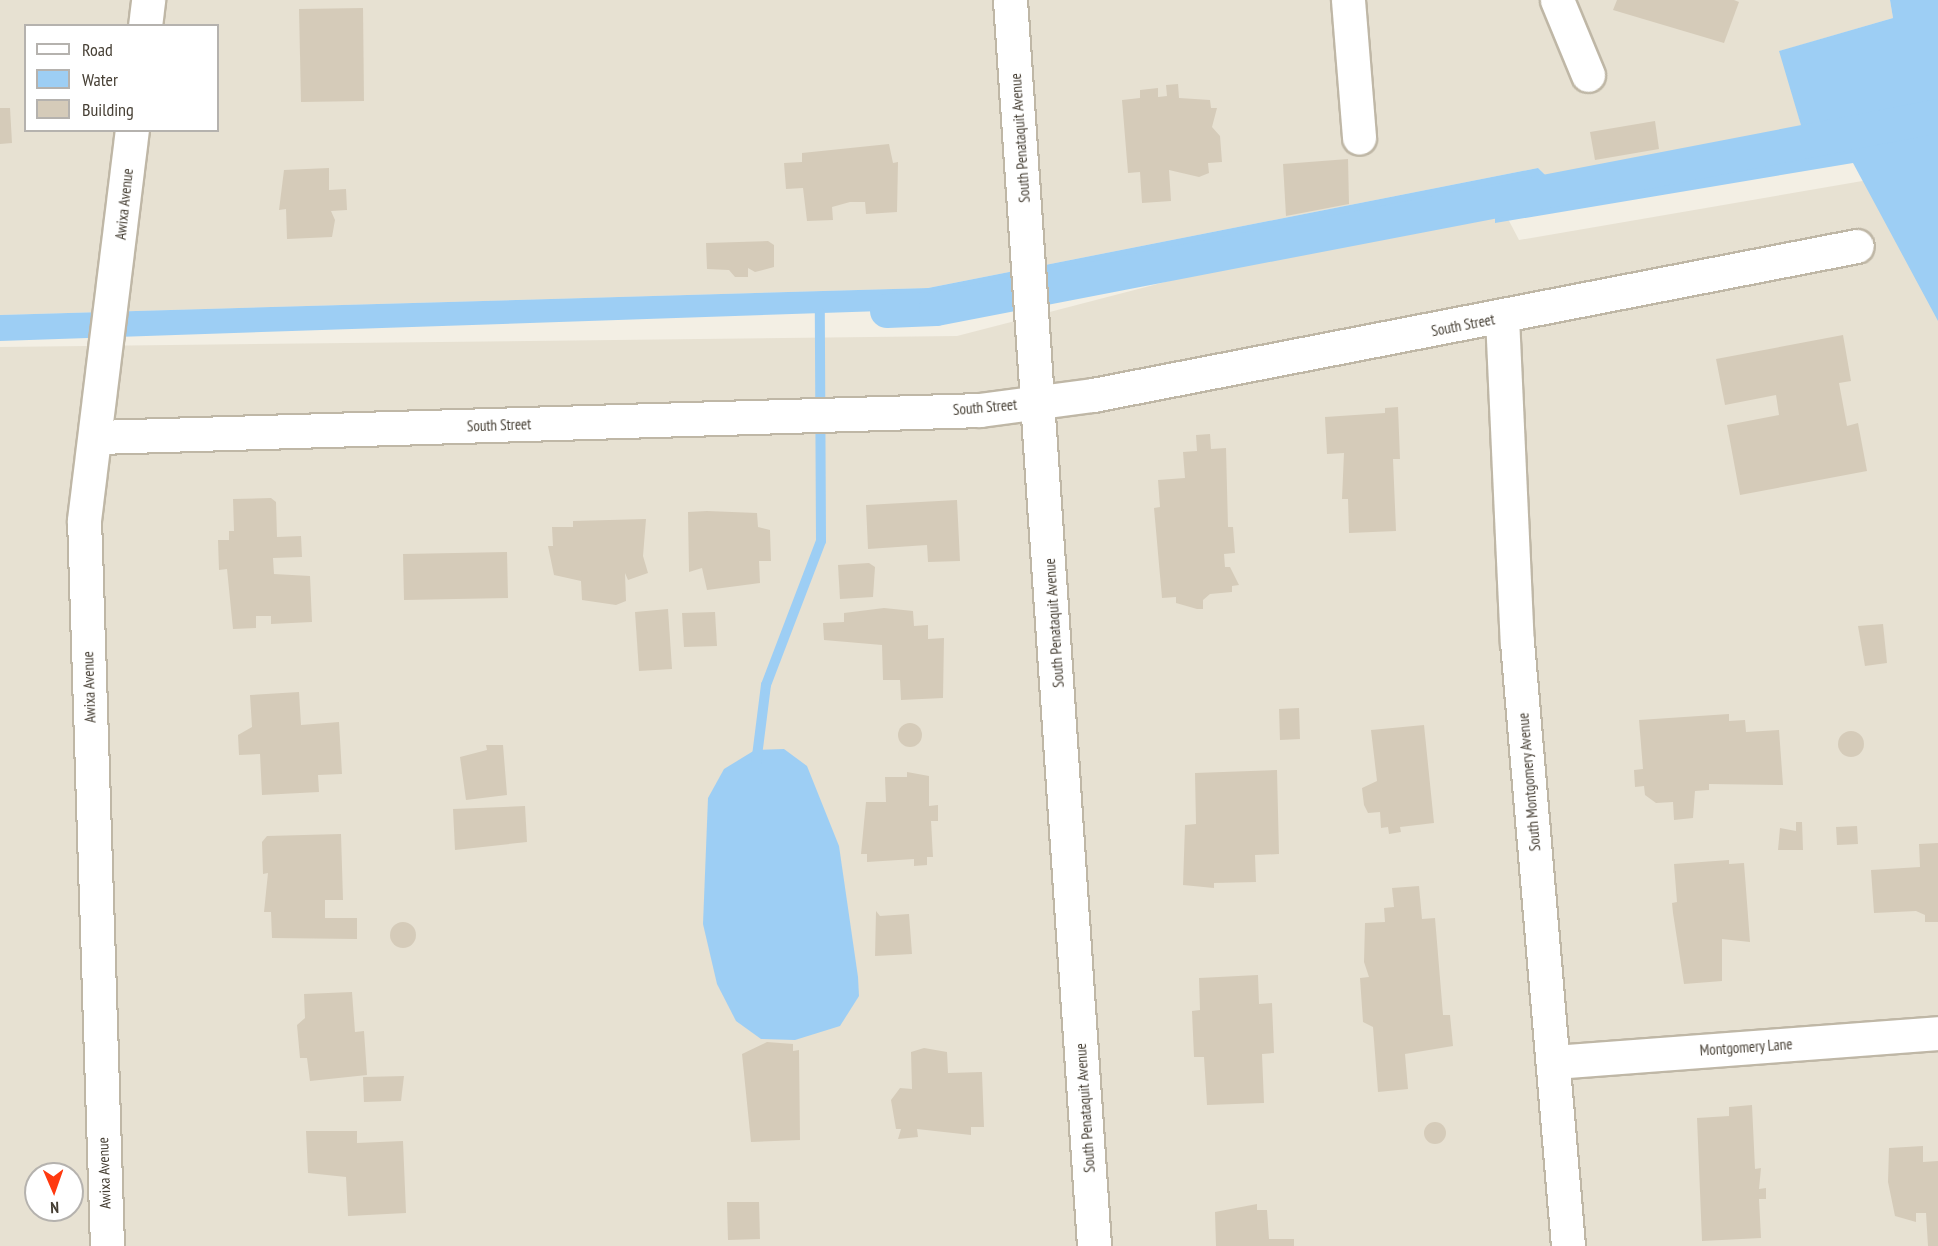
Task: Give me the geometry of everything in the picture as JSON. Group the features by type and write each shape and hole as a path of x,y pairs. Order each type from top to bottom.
{"street":[{"path":"145,24 148,0"},
{"name":"South Penataquit Avenue","path":"1010,0 1040,401 1094,1246"},
{"path":"1348,0 1359,138"},
{"path":"1557,0 1587,75"},
{"name":"Awixa Avenue","path":"108,1246 84,520 98,436 132,132"},
{"name":"South Street","path":"98,436 980,410 1502,317 1857,246"},
{"name":"South Montgomery Avenue","path":"1502,317 1517,642 1568,1246"},
{"name":"Montgomery Lane","path":"1554,1062 1938,1033"}],"shaded area":[{"path":"0,0 1890,0 1893,18 1780,51 1808,149 1566,195 1538,168 928,288 0,315"},
{"path":"1874,179 1938,310 1938,1246 0,1246 0,347 957,336 1496,196 1519,240"}],"water":[{"path":"1890,0 1938,0 1938,321 1853,163 1495,223 1495,196 942,309 0,341 0,315 928,288 1538,168 1566,195 1808,149 1779,51 1893,18"},
{"path":"784,749 807,766 839,846 859,996 840,1026 795,1040 761,1039 736,1021 717,984 703,924 708,798 724,769 755,750"}],"building":[{"path":"1617,0 1734,0 1739,2 1724,43 1613,10"},
{"path":"363,8 364,101 301,102 299,9"},
{"path":"1178,84 1179,98 1210,100 1211,108 1217,108 1212,127 1220,136 1222,162 1208,163 1209,173 1199,177 1169,170 1171,201 1142,203 1140,172 1128,173 1122,100 1140,98 1140,90 1158,88 1158,97 1167,96 1166,85"},
{"path":"0,108 10,108 12,143 0,144"},
{"path":"1655,121 1659,149 1595,160 1590,132"},
{"path":"889,144 893,163 898,162 897,212 866,214 865,202 850,202 832,207 833,220 807,221 803,188 786,189 784,163 802,162 802,153"},
{"path":"1348,159 1349,204 1286,216 1283,164"},
{"path":"329,168 329,190 346,189 347,210 331,211 335,220 332,237 287,239 286,209 279,210 284,170"},
{"path":"768,241 774,245 774,267 755,272 748,268 748,277 735,277 729,270 707,269 706,243"},
{"path":"1843,335 1851,381 1839,383 1847,426 1858,423 1867,471 1740,495 1727,425 1779,415 1776,395 1725,405 1716,359"},
{"path":"1398,407 1400,459 1393,459 1396,531 1349,533 1348,499 1342,499 1344,453 1327,454 1325,417 1385,413 1385,408"},
{"path":"1210,434 1211,449 1226,448 1228,527 1233,527 1235,553 1224,554 1225,567 1230,567 1239,585 1232,586 1232,592 1210,594 1203,600 1203,609 1197,609 1176,603 1176,597 1162,598 1154,508 1160,507 1158,480 1185,478 1183,452 1197,451 1196,435"},
{"path":"271,498 276,502 277,537 301,536 302,557 273,558 274,574 310,576 312,622 271,624 271,616 256,616 256,628 233,629 227,569 219,570 218,540 229,540 229,531 234,531 233,499"},
{"path":"957,500 960,561 928,562 927,545 868,549 866,505"},
{"path":"688,512 757,513 758,527 770,530 771,561 759,561 760,583 707,590 702,568 689,572"},
{"path":"646,519 643,556 648,573 628,580 625,573 626,601 616,605 582,600 581,581 554,575 548,546 553,546 552,527 573,527 573,521"},
{"path":"507,552 508,598 404,600 403,554"},
{"path":"869,563 875,567 873,597 840,599 838,565"},
{"path":"884,608 913,611 914,626 928,625 928,639 944,638 943,698 901,700 900,680 883,680 882,645 824,640 823,623 844,622 844,613"},
{"path":"668,609 672,669 639,671 635,612"},
{"path":"715,612 717,646 684,647 682,613"},
{"path":"1883,624 1887,663 1865,666 1858,626"},
{"path":"299,692 301,725 339,722 342,774 318,775 319,792 262,795 260,754 239,755 238,735 252,727 250,695"},
{"path":"1299,708 1300,739 1280,740 1279,709"},
{"path":"1729,714 1729,721 1745,720 1746,732 1779,730 1783,785 1709,784 1709,790 1695,791 1693,818 1674,820 1673,802 1656,803 1645,795 1644,786 1635,787 1634,770 1643,769 1639,720"},
{"path":"910,723 919,726 922,735 919,744 910,747 901,744 898,735 901,726"},
{"path":"1424,725 1434,823 1400,827 1401,832 1389,834 1388,827 1381,828 1380,812 1368,813 1364,805 1362,788 1377,781 1371,730"},
{"path":"1851,731 1860,735 1864,744 1860,753 1851,757 1842,753 1838,744 1842,735"},
{"path":"486,745 503,745 507,795 466,800 460,757 487,750"},
{"path":"1277,770 1279,854 1255,855 1256,882 1214,883 1214,888 1183,885 1185,825 1196,824 1195,773"},
{"path":"907,772 929,776 929,806 938,805 938,821 931,821 933,857 927,857 927,865 914,866 914,859 867,862 867,854 861,854 866,802 886,802 885,777 907,777"},
{"path":"525,806 527,842 455,850 453,809"},
{"path":"1796,822 1802,822 1803,850 1778,850 1780,828 1796,831"},
{"path":"1857,826 1858,844 1837,845 1836,827"},
{"path":"341,834 343,900 325,900 325,918 357,918 357,939 272,938 271,912 264,912 268,873 263,874 262,842 267,836"},
{"path":"1938,843 1938,922 1925,922 1925,915 1916,911 1874,913 1871,870 1920,867 1919,844"},
{"path":"1729,860 1729,864 1744,863 1750,942 1722,939 1722,981 1684,984 1672,903 1677,902 1674,864"},
{"path":"1419,886 1422,919 1435,918 1443,1015 1450,1015 1453,1046 1405,1054 1408,1089 1378,1092 1373,1027 1363,1022 1360,978 1369,977 1364,962 1365,923 1385,922 1384,908 1394,907 1392,888"},
{"path":"876,911 880,916 909,914 912,954 875,956"},
{"path":"403,922 412,926 416,935 412,944 403,948 394,944 390,935 394,926"},
{"path":"1258,975 1259,1004 1272,1003 1274,1053 1262,1054 1264,1103 1207,1105 1204,1057 1194,1057 1192,1011 1200,1010 1199,978"},
{"path":"352,992 355,1032 364,1031 367,1075 310,1081 307,1058 300,1058 297,1025 305,1018 304,994"},
{"path":"767,1042 793,1044 793,1051 799,1050 800,1140 751,1142 742,1054"},
{"path":"924,1048 947,1052 948,1073 982,1072 984,1127 971,1127 971,1135 917,1129 918,1137 898,1139 901,1129 896,1129 891,1100 900,1088 912,1089 911,1052"},
{"path":"404,1076 401,1101 364,1102 363,1077"},
{"path":"1752,1105 1755,1169 1761,1168 1759,1189 1766,1188 1766,1199 1759,1199 1761,1238 1702,1241 1697,1118 1729,1116 1729,1107"},
{"path":"1435,1122 1443,1125 1446,1133 1443,1141 1435,1144 1427,1141 1424,1133 1427,1125"},
{"path":"306,1131 357,1131 357,1143 403,1141 406,1213 348,1216 346,1177 308,1173"},
{"path":"1923,1146 1923,1162 1938,1161 1938,1246 1928,1246 1926,1213 1916,1213 1916,1222 1895,1216 1888,1182 1889,1148"},
{"path":"727,1202 759,1202 760,1239 728,1240"},
{"path":"1257,1204 1257,1210 1267,1210 1269,1239 1294,1239 1294,1246 1216,1246 1215,1212"}],"waterway":[{"path":"887,311 936,309 1938,116"},
{"path":"756,764 766,685 821,541 820,313"}]}
